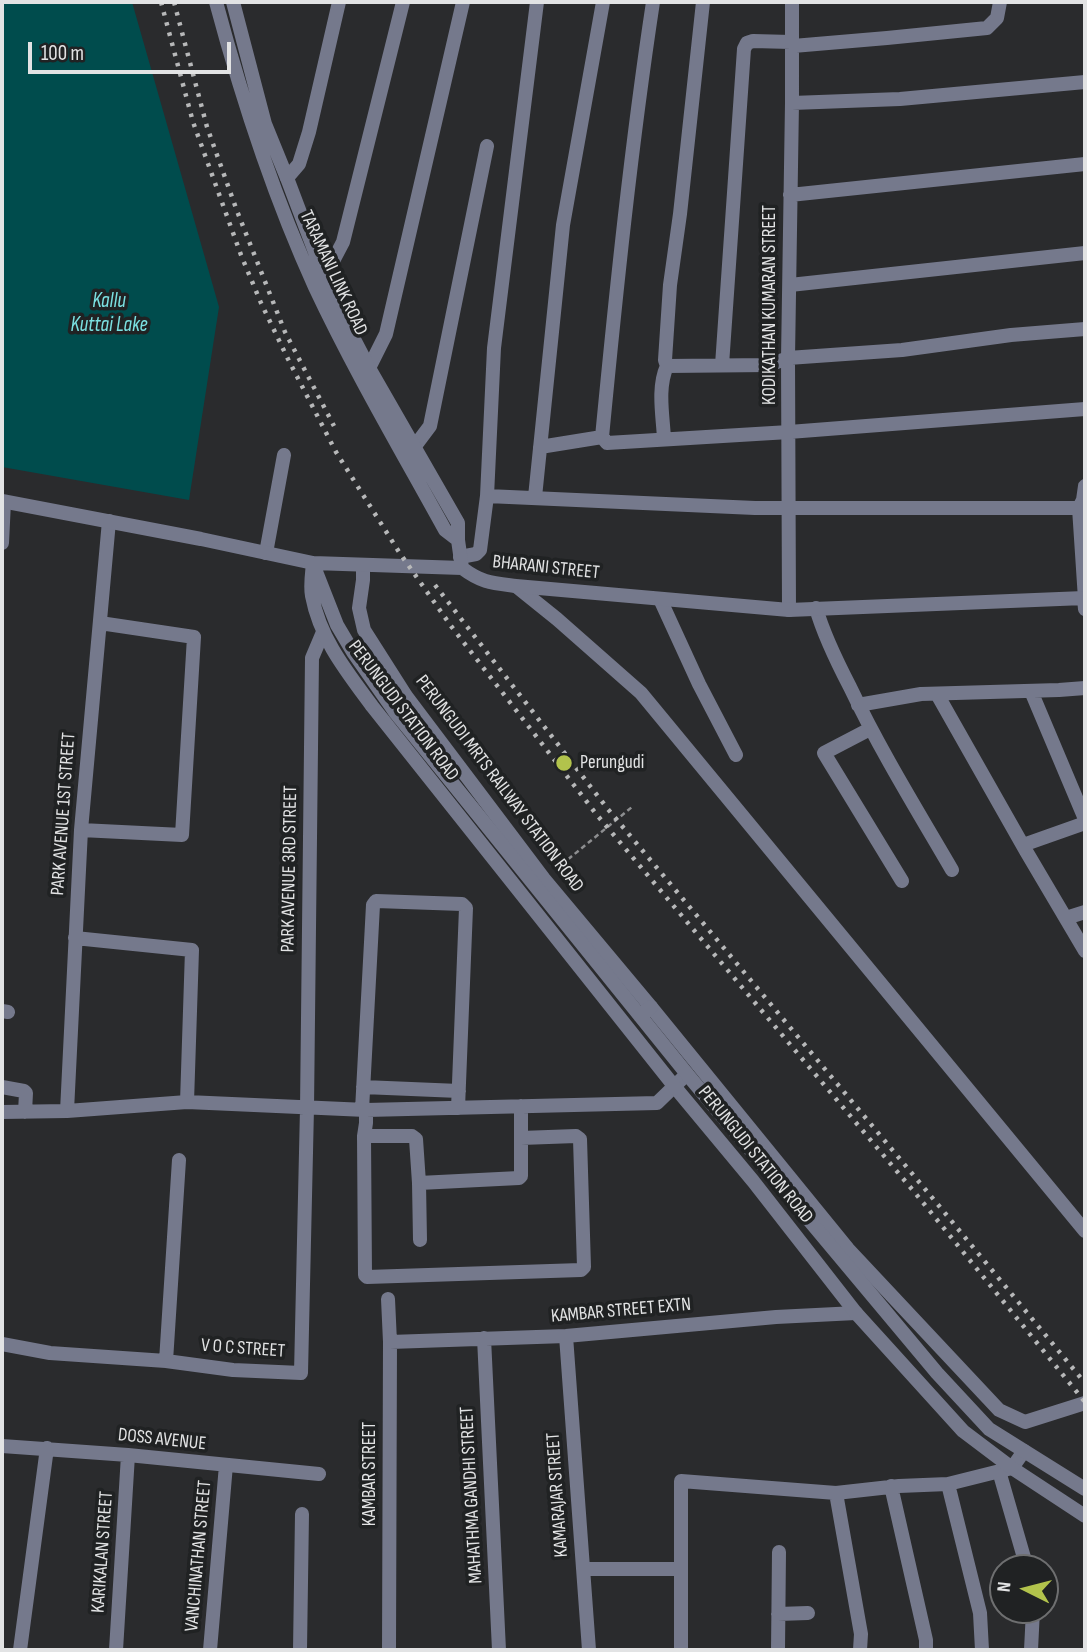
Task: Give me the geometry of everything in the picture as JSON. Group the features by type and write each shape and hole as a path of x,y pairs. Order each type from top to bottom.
{"street":[{"name":"TARAMANI LINK ROAD","path":"216,2 253,131 282,210 316,288 445,530 458,540"},
{"name":"TARAMANI LINK ROAD","path":"233,2 265,124 321,268 369,368 458,523 461,562"},
{"path":"287,178 299,164 309,132 339,2"},
{"path":"321,268 333,261 343,242 403,2"},
{"path":"369,368 386,334 463,2"},
{"path":"461,562 480,550 487,496 494,348 537,2"},
{"path":"535,497 564,225 603,2"},
{"path":"653,2 618,267 602,437 607,443 1085,410"},
{"path":"664,439 663,385 667,366 665,360 670,285 703,2"},
{"name":"KODIKATHAN KUMARAN STREET","path":"789,610 788,358 792,2"},
{"path":"722,365 744,49 747,43 753,41 792,44 987,28 997,18 1004,2"},
{"path":"792,103 900,99 1085,82"},
{"path":"415,446 430,426 487,146"},
{"path":"790,195 1085,164"},
{"path":"790,285 1085,253"},
{"path":"667,366 769,365 788,358 902,350 1011,335 1085,329"},
{"path":"540,447 602,437"},
{"path":"266,553 284,455"},
{"path":"1085,486 1079,508 1085,602"},
{"path":"487,496 755,508 1079,508"},
{"path":"2,543 3,501"},
{"name":"BHARANI STREET","path":"3,501 313,563 363,566 461,562 474,577 484,582 516,586 789,610 1085,602"},
{"name":"PARK AVENUE 1ST STREET","path":"66,1111 81,830 109,521"},
{"name":"PERUNGUDI STATION ROAD","path":"313,563 311,594 323,632 338,660 856,1313 963,1432 1005,1470 1085,1516"},
{"name":"PERUNGUDI STATION ROAD","path":"313,563 337,625 395,712 645,1011 687,1074 937,1373 989,1429 1085,1489"},
{"name":"PERUNGUDI MRTS RAILWAY STATION ROAD","path":"363,566 359,608 364,630 406,696 645,1011"},
{"path":"516,586 641,693 1085,1231"},
{"path":"660,599 699,684 736,755"},
{"path":"816,608 839,665 870,729 952,870"},
{"path":"81,830 183,835 194,637 100,623"},
{"name":"PARK AVENUE 3RD STREET","path":"307,1108 312,658 323,632"},
{"path":"859,705 920,694 1085,688"},
{"path":"1023,845 1085,821 1031,691"},
{"path":"937,694 1085,951"},
{"path":"870,729 824,753 902,881"},
{"path":"457,1108 466,908 464,905 376,901 373,905 363,1087 366,1123 366,1278 581,1270 584,1267 580,1139 576,1136 521,1138"},
{"path":"1066,918 1085,912"},
{"path":"75,938 192,950 187,1102"},
{"path":"645,1011 848,1249 999,1410 1025,1422 1085,1404"},
{"path":"2,1112 66,1111 187,1102 364,1110 657,1103 687,1074"},
{"path":"2,1087 24,1091 25,1112"},
{"path":"363,1087 459,1091"},
{"path":"419,1184 519,1178 521,1106"},
{"name":"V O C STREET","path":"2,1344 50,1353 166,1361 233,1370 301,1373 307,1108"},
{"path":"364,1136 414,1137 419,1184 420,1240"},
{"path":"166,1361 179,1160"},
{"name":"KAMBAR STREET","path":"388,1298 389,1650"},
{"name":"KAMBAR STREET EXTN","path":"390,1342 566,1336 776,1317 856,1313"},
{"name":"KAMARAJAR STREET","path":"566,1336 589,1650"},
{"name":"MAHATHMA GANDHI STREET","path":"484,1338 499,1650"},
{"path":"989,1429 999,1410"},
{"name":"DOSS AVENUE","path":"2,1446 128,1455 319,1474"},
{"path":"20,1650 47,1448"},
{"path":"681,1650 681,1481 836,1493 891,1486 948,1484 1005,1470 1024,1451"},
{"name":"KARIKALAN STREET","path":"116,1650 128,1455"},
{"name":"VANCHINATHAN STREET","path":"210,1650 226,1465"},
{"path":"1005,1470 1024,1554"},
{"path":"948,1484 979,1613 982,1650"},
{"path":"891,1486 926,1650"},
{"path":"836,1493 861,1634 860,1650"},
{"path":"300,1650 302,1514"},
{"path":"778,1650 779,1552"},
{"path":"583,1569 681,1569"},
{"path":"778,1614 808,1613"},
{"path":"1031,1650 1032,1624"}],"path":[{"path":"544,879 632,807"}],"water":[{"name":"Kallu Kuttai Lake","path":"2,2 132,2 219,307 189,500 2,467"}],"railway":[{"path":"161,2 193,122 261,303 336,452 399,552 451,626 597,815 916,1194 1085,1402"},
{"path":"174,2 207,127 237,211 285,332 334,426"},
{"path":"435,585 607,808 1085,1383"}],"place":[{"name":"Perungudi","path":"564,763"}]}
